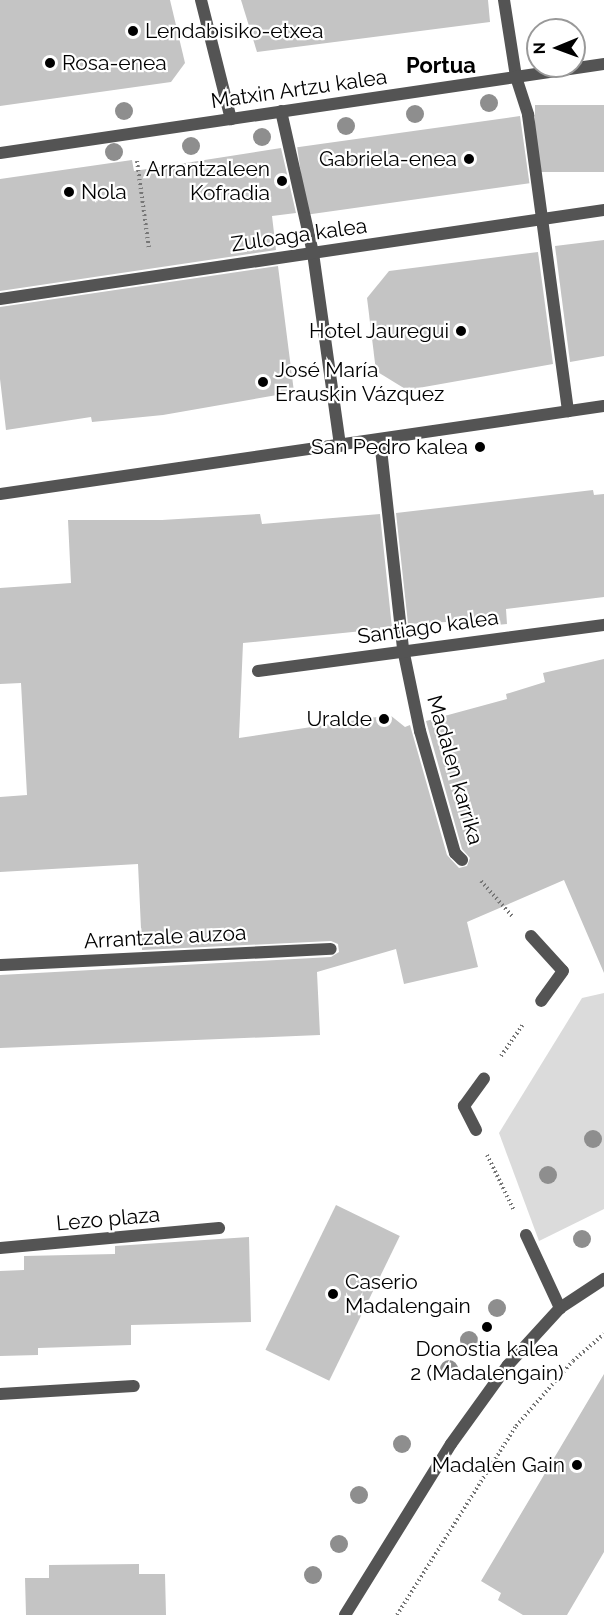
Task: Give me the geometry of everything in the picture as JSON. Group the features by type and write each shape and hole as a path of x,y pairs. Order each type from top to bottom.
{"street":[{"path":"201,0 231,119"},
{"path":"504,0 516,77 528,115 568,411"},
{"name":"Matxin Artzu kalea","path":"0,153 604,64"},
{"path":"280,111 313,253 340,446"},
{"name":"Zuloaga kalea","path":"0,299 604,210"},
{"path":"0,494 604,406"},
{"name":"Madalen karrika","path":"380,440 403,649 420,731 455,853 462,860"},
{"name":"Santiago kalea","path":"258,671 403,649 604,625"},
{"path":"531,936 562,971 541,1001"},
{"name":"Arrantzale auzoa","path":"1,965 332,949"},
{"path":"476,1130 464,1106 484,1078"},
{"name":"Lezo plaza","path":"0,1248 219,1228"},
{"path":"526,1235 560,1308"},
{"path":"345,1615 451,1444 508,1365 560,1308 604,1279"},
{"path":"0,1394 134,1386"}],"path":[{"path":"133,133 153,276"},
{"name":"Madalen karrika","path":"462,860 531,936"},
{"path":"484,1078 541,1001"},
{"path":"476,1130 526,1235"},
{"path":"397,1615 516,1426 573,1361 604,1334"}],"shaded area":[{"path":"604,993 604,1209 539,1241 499,1133 582,998"}],"building":[{"path":"0,0 170,0 185,63 171,82 0,106"},
{"path":"241,0 488,0 490,22 257,52"},
{"path":"535,105 604,105 604,172 535,172"},
{"path":"520,116 529,183 307,215 297,147"},
{"path":"281,148 296,213 272,216 276,250 0,291 0,179 132,160 134,171"},
{"path":"604,240 604,356 570,362 555,246"},
{"name":"Hotel Jauregui","path":"538,252 553,364 407,390 376,371 367,298 389,271"},
{"path":"278,266 294,392 163,415 92,422 91,417 6,430 0,379 0,307"},
{"path":"593,490 594,495 604,494 604,597 506,609 507,624 466,628 465,621 408,624 396,513"},
{"path":"260,514 262,524 380,514 392,628 243,643 239,738 390,715 405,727 410,725 447,855 459,868 467,866 470,858 462,849 426,721 507,699 506,694 545,682 543,673 604,659 604,973 564,880 467,922 478,967 404,984 396,949 317,972 320,1035 0,1048 0,975 331,957 339,952 338,944 331,941 142,950 138,864 0,872 0,797 27,795 21,683 0,684 0,588 71,583 68,520 162,520"},
{"name":"Caserio Madalengain","path":"336,1205 400,1236 329,1381 265,1350"},
{"path":"249,1237 251,1322 131,1325 131,1345 38,1348 38,1355 0,1356 0,1271 24,1270 24,1256 115,1254 115,1246"},
{"name":"Madalen Gain","path":"604,1374 604,1552 567,1615 523,1615 498,1600 501,1593 481,1581"},
{"path":"139,1564 139,1574 165,1574 166,1615 26,1615 25,1578 49,1578 49,1565"}],"place":[{"name":"Lendabisiko-etxea","path":"133,31"},
{"name":"Rosa-enea","path":"50,63"},
{"name":"Gabriela-enea","path":"469,159"},
{"name":"Arrantzaleen Kofradia","path":"282,181"},
{"name":"Nola","path":"69,192"},
{"name":"Hotel Jauregui","path":"461,331"},
{"name":"José María Erauskin Vázquez","path":"263,382"},
{"name":"San Pedro kalea","path":"480,447"},
{"name":"Uralde","path":"384,719"},
{"name":"Caserio Madalengain","path":"333,1294"},
{"name":"Donostia kalea 2 (Madalengain)","path":"487,1327"},
{"name":"Madalen Gain","path":"577,1465"}],"district":[{"name":"Portua","path":"441,66"}]}
